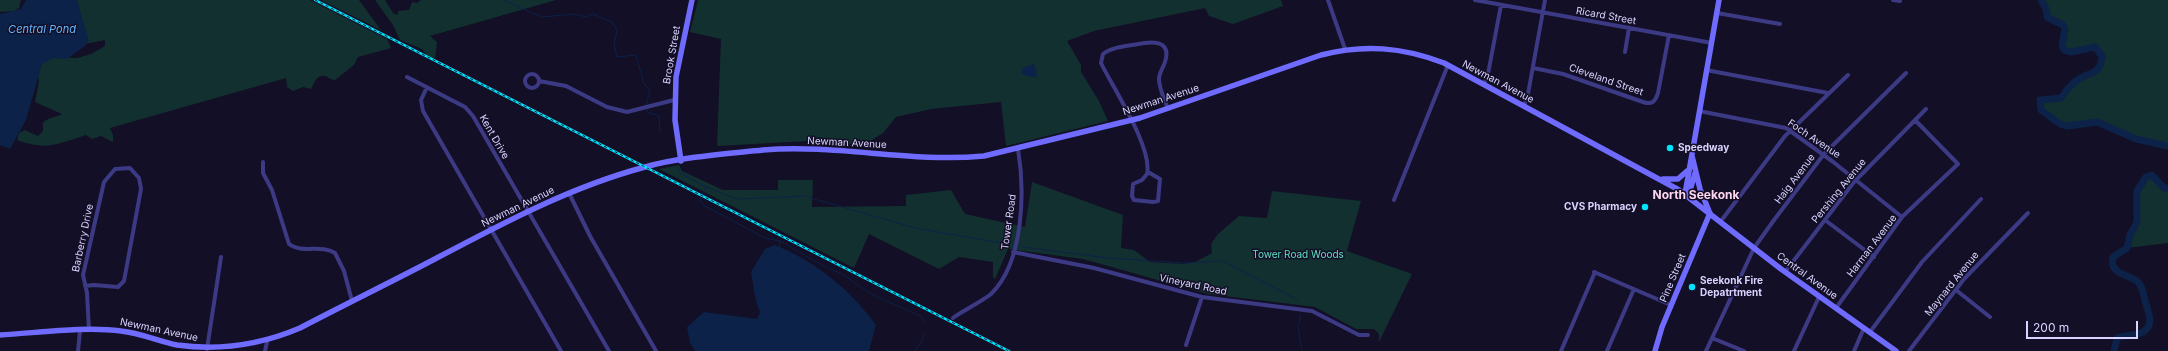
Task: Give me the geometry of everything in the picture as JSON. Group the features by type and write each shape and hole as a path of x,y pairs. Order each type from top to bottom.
{"main road":[{"name":"Brook Street","path":"681,161 675,120 674,100 679,58 692,0"},
{"path":"1685,194 1719,0"},
{"name":"Newman Avenue","path":"0,336 89,330 122,331 187,349 233,348 267,342 300,328 490,230 569,193 645,167 732,154 782,149 965,158 1018,149 1131,120 1168,109 1321,55 1345,49 1381,47 1404,50 1423,55 1448,65 1660,178 1685,194"},
{"path":"1691,153 1695,170 1710,213"},
{"path":"1660,178 1672,180 1681,178 1689,168"},
{"path":"1685,194 1691,187 1695,170"},
{"name":"Central Avenue","path":"1685,194 1785,272 1896,351"},
{"name":"Pine Street","path":"1656,351 1662,326 1710,213"}],"street":[{"path":"1328,0 1345,49"},
{"name":"Ricard Street","path":"1475,0 1712,43"},
{"path":"1524,106 1533,68 1545,0"},
{"path":"1893,0 1900,1"},
{"path":"1484,84 1488,74 1501,5"},
{"path":"1717,13 1780,24"},
{"path":"1625,52 1629,28"},
{"name":"Cleveland Street","path":"1533,68 1563,74 1642,102 1652,103 1655,101 1658,93 1669,35"},
{"path":"1148,172 1160,179 1158,201 1153,202 1134,200 1132,196 1133,184 1142,180 1148,172 1147,159 1131,120 1101,63 1103,54 1117,48 1155,42 1162,45 1165,51 1165,60 1159,79 1168,109"},
{"path":"1394,200 1448,65"},
{"path":"1706,70 1828,93"},
{"name":"Haig Avenue","path":"1706,351 1754,248 1824,154 1906,73"},
{"path":"1721,221 1790,130 1848,75"},
{"name":"Kent Drive","path":"407,77 465,107 473,116 609,351"},
{"path":"539,81 566,86 614,110 627,112 644,109 674,100"},
{"path":"427,87 421,100 423,111 490,230 561,351"},
{"name":"Pershing Avenue","path":"1785,272 1856,180 1926,109"},
{"name":"Foch Avenue","path":"1699,111 1777,125 1790,130 1824,154 1902,217"},
{"name":"Harman Avenue","path":"1836,308 1902,217 1958,164 1916,120"},
{"name":"Tower Road","path":"953,318 955,315 978,304 998,286 1006,273 1017,236 1021,188 1018,149"},
{"path":"263,162 263,173 272,190 288,244 294,248 322,248 335,253 339,259 352,301"},
{"name":"Barberry Drive","path":"85,286 94,285 118,287 124,281 141,189 139,178 130,168 115,169 104,182 83,270 89,330"},
{"path":"569,193 590,236 656,351"},
{"path":"1870,332 1922,262 1981,199"},
{"name":"Maynard Avenue","path":"1909,351 1956,290 1980,262 2028,213"},
{"path":"1825,220 1874,257"},
{"name":"Vineyard Road","path":"1013,252 1094,268 1202,297 1312,311 1359,336 1368,335"},
{"path":"207,349 221,257"},
{"path":"1561,351 1594,272 1671,305"},
{"path":"1607,351 1634,289"},
{"path":"1956,290 1990,317"},
{"path":"1186,345 1202,297"},
{"path":"1794,351 1819,297"},
{"path":"1854,351 1864,328"},
{"path":"78,351 80,331"},
{"path":"1712,338 1744,351"},
{"path":"265,351 267,342"}],"green space":[{"path":"0,0 21,0 19,8 14,11 0,12"},
{"path":"67,0 310,0 387,39 391,48 358,57 354,65 335,80 325,76 319,76 311,89 303,87 293,91 287,87 286,78 110,128 113,135 113,142 101,136 92,139 86,135 66,142 43,146 17,140 19,133 25,130 38,136 43,131 43,123 45,121 62,114 35,102 39,81 36,65 47,57 77,58 91,54 105,46 105,40 85,44"},
{"path":"321,0 359,0 381,30"},
{"path":"375,0 385,0 393,13 398,15 398,11 409,10 412,2 417,3 421,0 556,0 430,36 437,42 435,58 433,59 427,56 422,49 400,40 393,25"},
{"path":"698,0 1281,0 1283,6 1233,24 1209,16 1205,8 1094,31 1067,41 1081,65 1081,72 1099,101 1108,121 1006,146 1001,102 931,109 896,117 883,133 864,145 808,141 717,146 721,39 690,32"},
{"path":"2041,0 2168,0 2168,146 2136,139 2097,122 2068,126 2060,124 2041,110 2040,100 2061,98 2069,87 2076,81 2097,70 2102,56 2095,47 2071,52 2064,50 2062,45 2065,29 2063,25 2047,17 2046,9"},
{"name":"Tower Road Woods","path":"679,165 682,171 723,190 778,190 778,180 813,180 812,207 906,206 906,195 951,190 965,214 1025,227 1032,182 1123,215 1121,248 1134,250 1150,262 1183,264 1195,262 1212,253 1211,244 1218,234 1239,216 1267,218 1272,191 1361,201 1347,251 1412,274 1379,342 1379,334 1374,329 1356,329 1315,307 1208,294 1083,259 1008,249 995,279 993,277 993,262 959,257 939,269 869,234 854,268 659,169"},
{"path":"2152,175 2164,188 2168,188 2168,243 2127,248 2130,235 2137,222 2137,191 2146,177"}],"water":[{"name":"Central Pond","path":"26,0 77,0 89,41 85,46 67,59 53,58 42,64 26,120 10,149 0,145 0,14 21,9"},
{"path":"1033,64 1036,68 1037,77 1026,76 1021,73 1023,68"},
{"path":"775,245 818,268 843,288 866,312 876,325 869,351 695,351 690,343 687,327 704,312 757,319 760,312 755,297 751,272 765,249"}],"waterway":[{"path":"503,0 542,17 575,14 586,17 593,14 612,22 617,30 614,45 617,57 636,55 644,84 650,90 646,106"},
{"path":"2041,0 2046,9 2047,17 2063,25 2065,29 2062,45 2064,50 2071,52 2095,47 2102,56 2097,70 2076,81 2069,87 2061,98 2040,100 2041,110 2060,124 2068,126 2097,122 2136,139 2168,146"},
{"path":"647,109 647,112 659,116 660,132"},
{"path":"677,167 680,173 706,187 736,199 804,196 915,228 1008,244"},
{"path":"2114,351 2117,338 2141,333 2148,327 2150,320 2141,286 2137,281 2122,274 2114,268 2112,262 2113,257 2127,248 2130,235 2137,222 2137,191 2146,177 2152,175 2164,188 2168,188"},
{"path":"705,188 700,200 703,205 765,238 780,241 820,264 842,274 873,295 921,316 924,323"},
{"path":"779,248 780,241"},
{"path":"1023,247 1108,258 1184,263 1223,261 1298,300"},
{"path":"1301,314 1298,327 1302,351"},
{"path":"915,351 923,339 924,333"}],"railway":[{"path":"315,0 1009,351"}],"place":[{"name":"Speedway","path":"1670,148"},
{"name":"CVS Pharmacy","path":"1645,207"},
{"name":"Seekonk Fire Depatrtment","path":"1692,287"}],"district":[{"name":"North Seekonk","path":"1696,195"}]}
